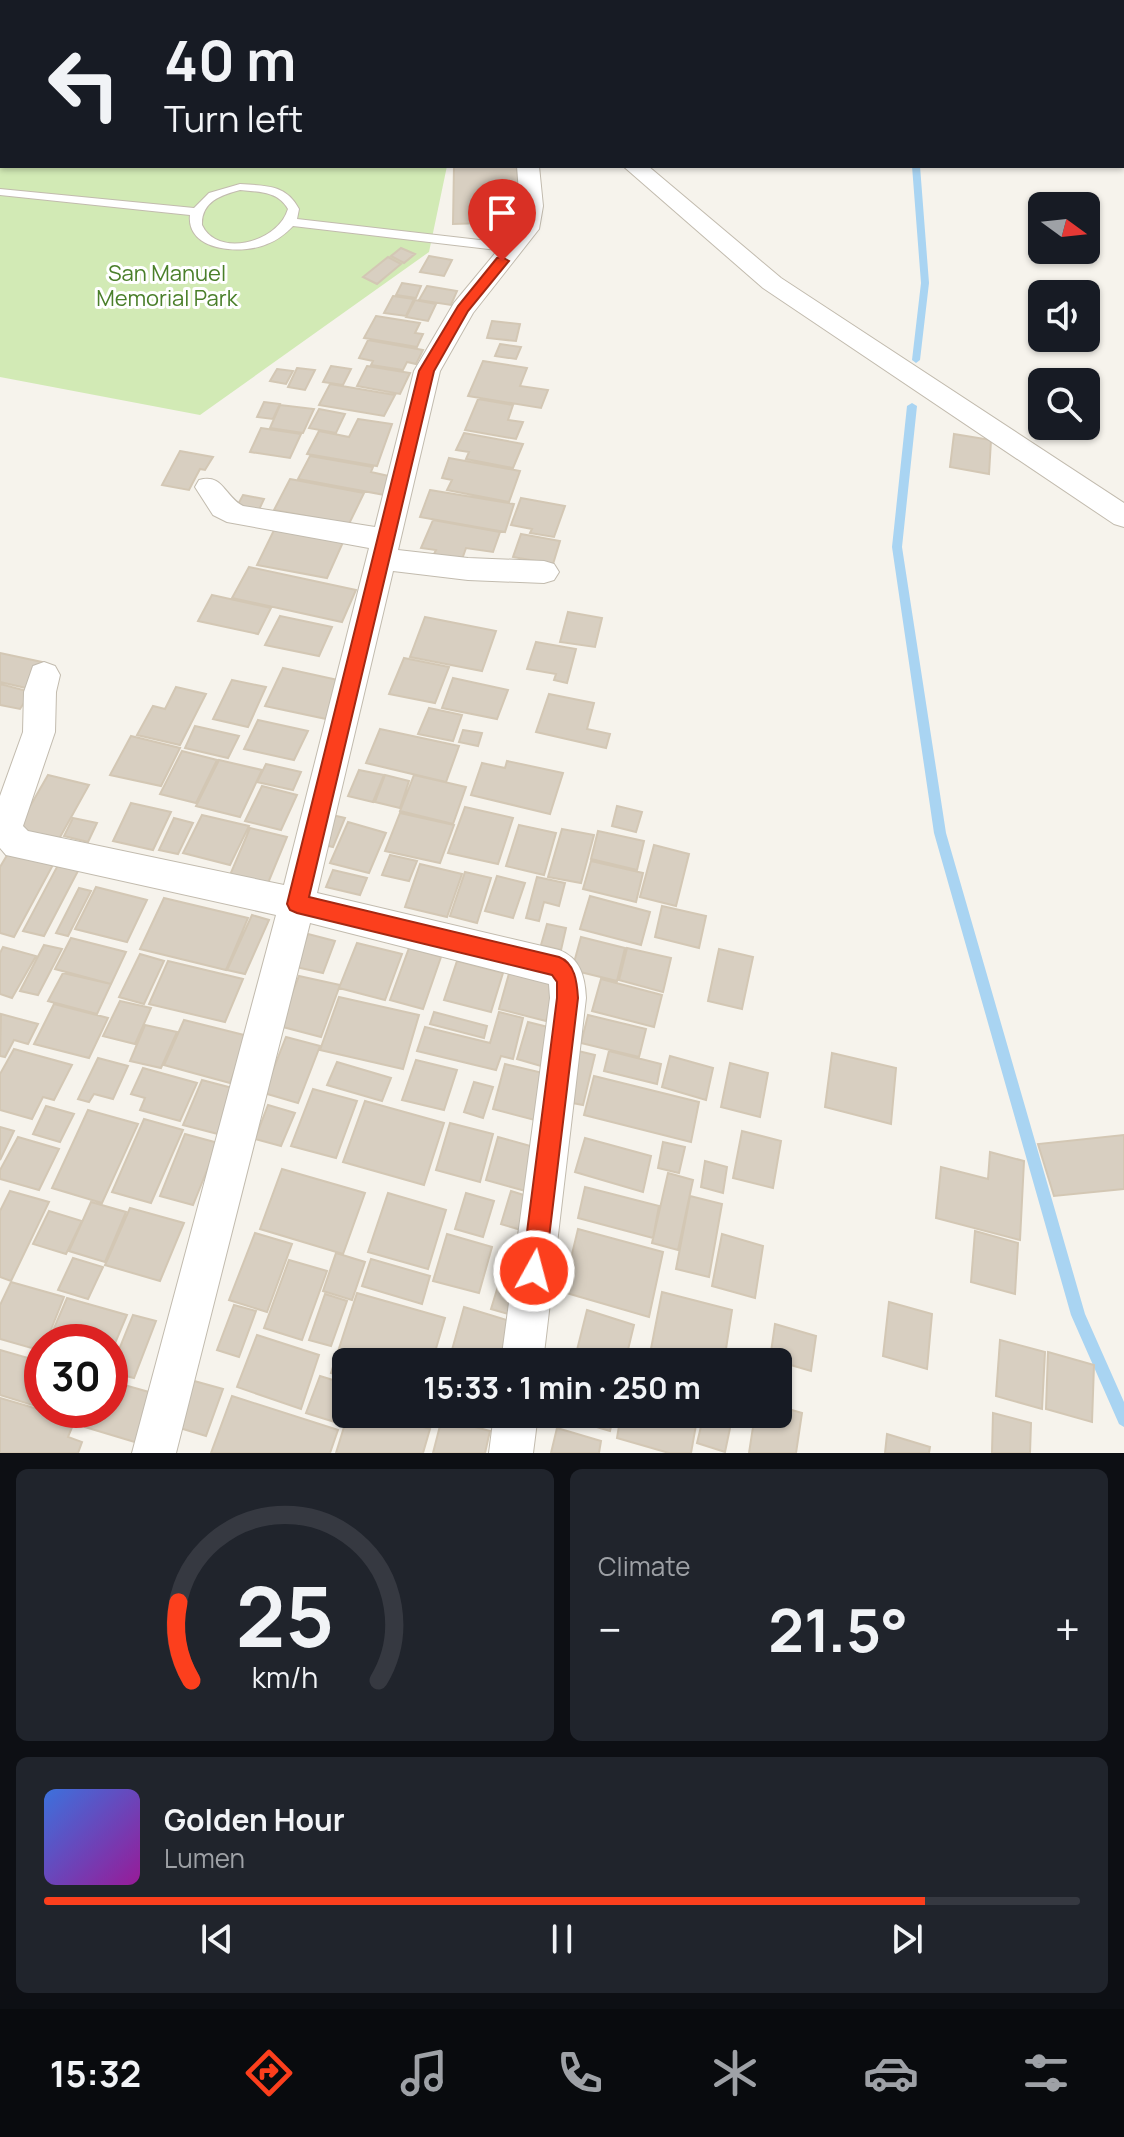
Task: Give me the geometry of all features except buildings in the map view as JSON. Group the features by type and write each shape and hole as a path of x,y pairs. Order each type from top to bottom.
{"street":[{"path":"154,1453 297,904 427,371 463,309 515,248 532,217 528,168"},
{"path":"636,168 772,283 1124,517"},
{"path":"209,487 223,508 237,515 468,569 544,572"},
{"path":"44,675 40,692 39,732 5,829 9,838 18,844 297,904 559,967 567,980 568,998 524,1348"},
{"path":"511,1453 514,1428"}],"lane":[{"path":"260,187 277,191 290,199 295,210 293,222 283,233 267,241 229,246 211,242 200,234 194,223 196,212 221,192 260,187"},
{"path":"0,192 196,212"},
{"path":"293,222 515,248"}],"green space":[{"name":"San Manuel Memorial Park","path":"0,168 447,168 429,252 200,415 0,377"}],"waterway":[{"path":"916,168 925,283 916,360"},
{"path":"912,406 897,547 940,833 1078,1315 1124,1419"}],"route":[{"path":"502,261 463,309 440,343 427,371 297,904 559,967 567,980 568,998 534,1271"}]}
